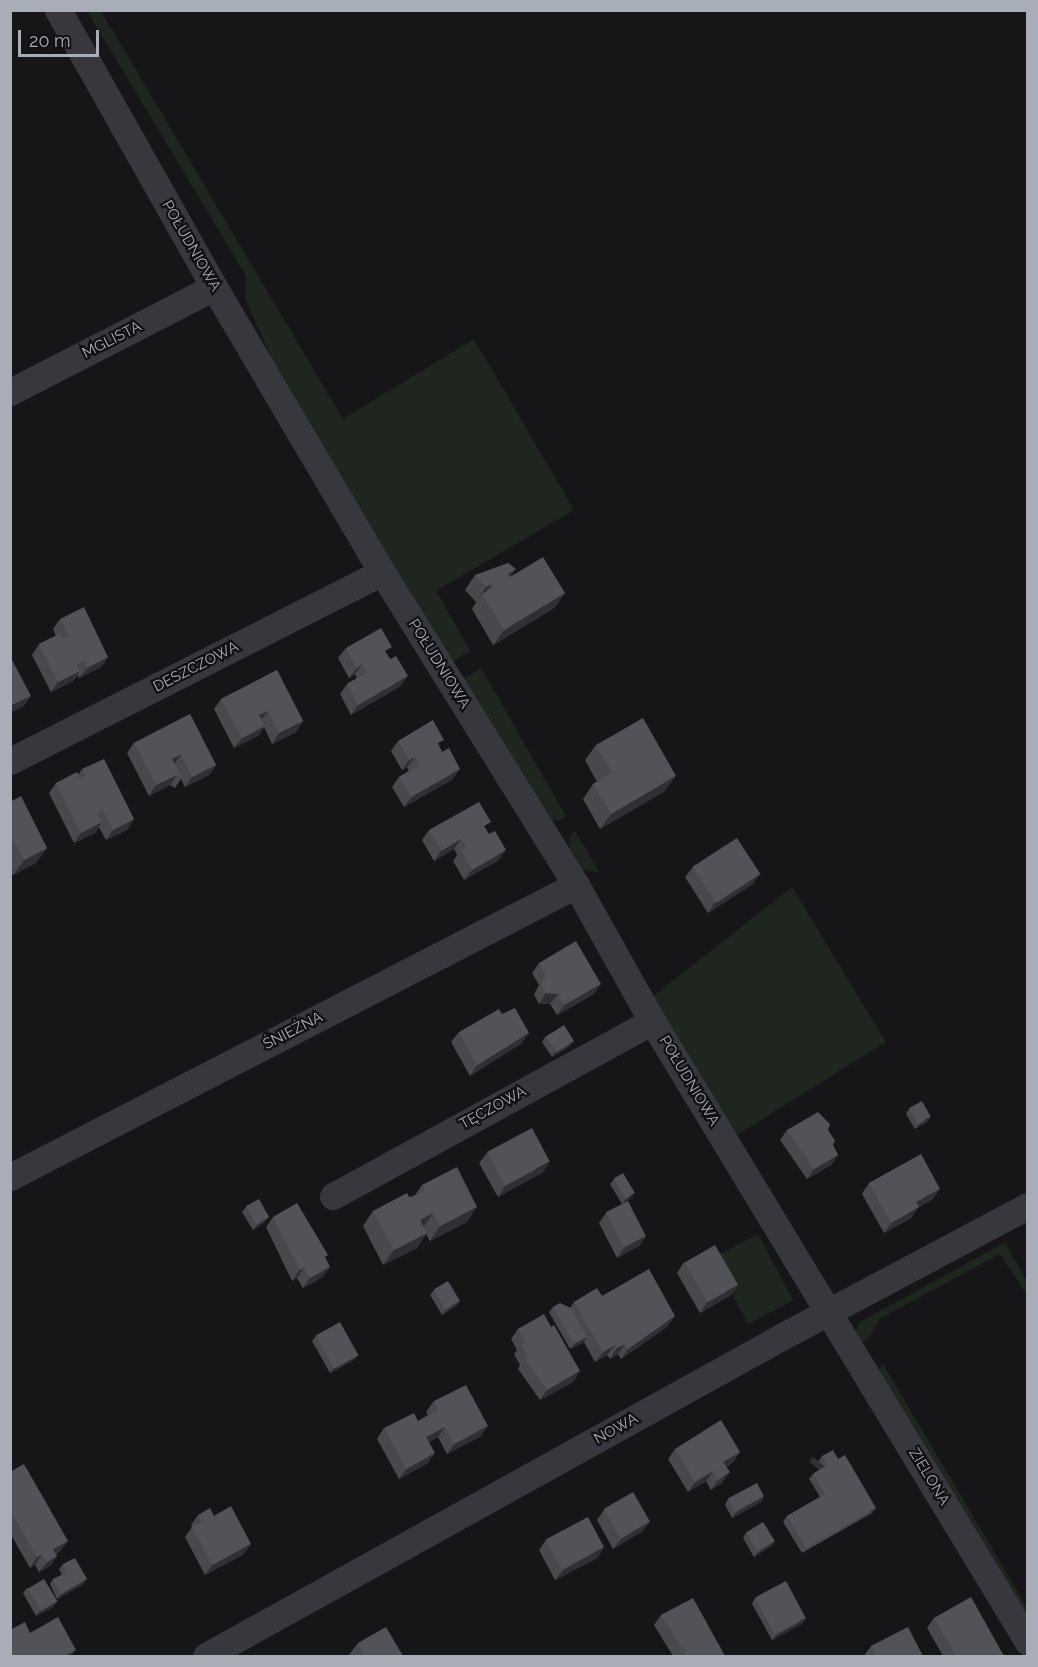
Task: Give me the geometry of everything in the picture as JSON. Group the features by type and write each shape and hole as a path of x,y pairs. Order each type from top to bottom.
{"street":[{"name":"POŁUDNIOWA","path":"57,10 214,287 382,572 576,885 652,1021 829,1312"},
{"name":"MGLISTA","path":"10,393 214,287"},
{"name":"DESZCZOWA","path":"10,761 382,572"},
{"name":"ŚNIEŻNA","path":"10,1177 576,885"},
{"name":"TĘCZOWA","path":"333,1196 652,1021"},
{"name":"NOWA","path":"206,1656 829,1312 1028,1206"},
{"name":"ZIELONA","path":"829,1312 1028,1642"}],"shaded area":[{"path":"87,11 101,11 343,419 474,339 574,510 436,591 470,651 449,664 289,397 246,301 246,276"},
{"path":"481,668 566,816 560,820 550,821 460,681"},
{"path":"575,831 599,872 582,869 569,847 570,836"},
{"path":"792,887 886,1042 731,1139 652,997"},
{"path":"758,1234 793,1300 748,1324 713,1258"},
{"path":"1002,1244 1006,1244 1027,1282 1027,1295 1000,1254 880,1319 868,1340 861,1341 856,1331 860,1322"},
{"path":"883,1364 1027,1607 1027,1618 879,1370"}],"building":[{"path":"543,557 565,593 504,630 482,594 494,587 492,584 486,587 475,575 508,563 516,569 508,574 510,577"},
{"path":"84,607 108,657 87,668 84,661 77,665 80,671 58,682 39,644 59,634 62,639 69,636 60,619"},
{"path":"381,628 392,647 385,651 390,659 396,656 408,676 358,705 347,684 367,672 362,664 357,668 346,648"},
{"path":"10,656 31,696 10,706"},
{"path":"277,670 303,721 279,733 268,711 259,715 265,726 242,738 221,699"},
{"path":"190,714 216,765 192,777 181,754 172,759 182,777 177,775 156,785 134,743"},
{"path":"643,718 676,776 611,814 593,784 612,773 596,745"},
{"path":"433,720 444,740 438,743 442,752 449,748 460,769 411,797 399,777 419,765 415,757 409,760 398,741"},
{"path":"104,759 134,819 113,830 103,810 97,813 102,822 81,833 56,783 77,772 80,779 86,776 82,769"},
{"path":"21,796 47,848 24,860 14,841 10,843 10,802"},
{"path":"479,802 491,822 484,826 489,834 495,831 506,850 472,870 461,850 466,847 461,839 441,851 429,830"},
{"path":"737,838 760,874 716,903 693,867"},
{"path":"576,941 601,984 564,1005 558,994 546,993 541,985 546,974 539,963"},
{"path":"515,1008 529,1033 477,1065 459,1032 499,1009 502,1014"},
{"path":"564,1025 574,1041 556,1052 546,1036"},
{"path":"922,1101 931,1117 918,1124 909,1108"},
{"path":"818,1112 830,1124 828,1130 835,1141 832,1143 838,1155 814,1169 787,1130"},
{"path":"532,1128 550,1162 505,1185 487,1152"},
{"path":"921,1154 940,1189 916,1202 919,1207 891,1223 869,1183"},
{"path":"457,1167 477,1207 440,1226 433,1213 420,1220 427,1233 394,1250 373,1211 407,1193 410,1198 425,1190 422,1185"},
{"path":"623,1173 635,1193 625,1198 614,1179"},
{"path":"259,1199 269,1217 256,1225 246,1206"},
{"path":"628,1201 646,1236 623,1247 606,1212"},
{"path":"297,1203 328,1255 325,1257 330,1267 310,1278 304,1268 300,1270 273,1217"},
{"path":"715,1245 738,1285 708,1302 685,1262"},
{"path":"649,1269 675,1316 628,1349 625,1344 617,1348 615,1345 603,1352 574,1302 597,1288 602,1296"},
{"path":"448,1281 460,1301 445,1309 433,1290"},
{"path":"560,1303 571,1308 587,1337 574,1344 553,1307"},
{"path":"544,1314 551,1327 554,1325 580,1371 547,1390 525,1359 528,1357 521,1344 525,1342 518,1329"},
{"path":"340,1322 358,1355 334,1369 316,1336"},
{"path":"466,1385 488,1426 454,1444 445,1427 426,1437 435,1453 406,1469 384,1428 414,1413 418,1421 438,1410 434,1401"},
{"path":"721,1420 740,1452 723,1462 730,1472 718,1480 713,1471 695,1482 675,1449"},
{"path":"833,1450 838,1459 845,1455 876,1508 806,1548 787,1516 825,1494 813,1474 827,1465 822,1456"},
{"path":"24,1464 68,1541 53,1549 57,1556 47,1562 42,1554 37,1557 10,1510 10,1472"},
{"path":"757,1483 764,1496 735,1512 728,1498"},
{"path":"633,1492 650,1521 621,1538 604,1509"},
{"path":"231,1506 251,1544 212,1565 192,1527 202,1522 198,1515 210,1508 214,1516"},
{"path":"588,1517 604,1547 562,1570 546,1540"},
{"path":"763,1522 775,1541 758,1551 746,1533"},
{"path":"75,1558 87,1579 61,1594 53,1579 67,1572 63,1564"},
{"path":"44,1579 57,1601 41,1611 28,1589"},
{"path":"786,1581 806,1618 775,1635 755,1597"},
{"path":"971,1597 1004,1656 956,1656 934,1618"},
{"path":"693,1598 725,1656 687,1656 661,1615"},
{"path":"58,1617 76,1650 65,1656 10,1656 10,1630 25,1622 30,1633"},
{"path":"386,1627 403,1656 365,1656 358,1643"},
{"path":"908,1627 923,1656 876,1656 871,1646"}]}
